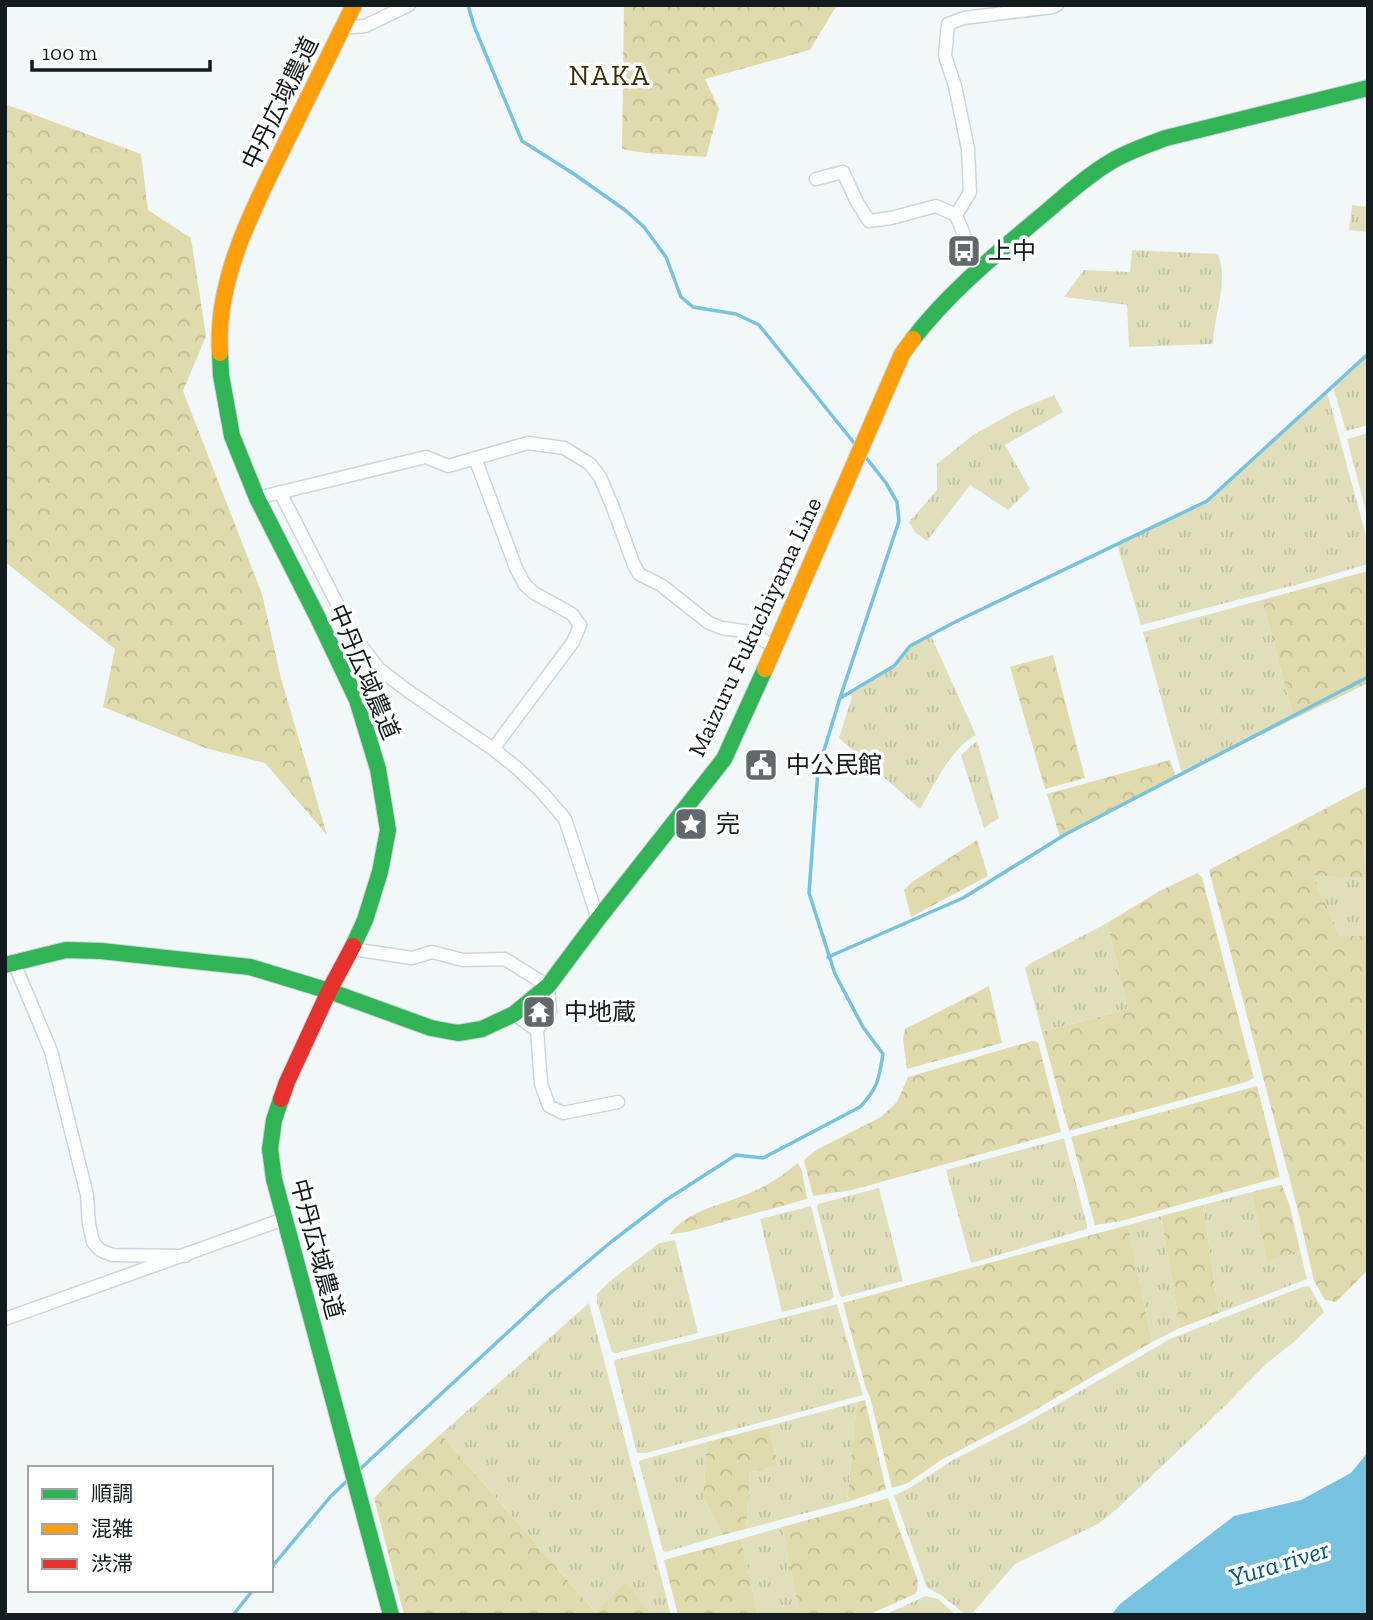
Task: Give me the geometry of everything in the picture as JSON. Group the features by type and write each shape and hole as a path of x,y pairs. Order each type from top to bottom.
{"main road":[{"name":"中丹広域農道","path":"354,5 246,227 229,276 219,343 221,375 232,436 257,498 318,618 356,701 379,769 388,830 380,873 365,920 287,1082 274,1120 270,1149 274,1179 391,1615"},
{"name":"Maizuru Fukuchiyama Line","path":"9,964 66,950 102,951 250,967 329,991 431,1028 458,1032 482,1029 514,1014 548,986 724,759 902,354 926,322 978,270 1083,181 1110,162 1135,149 1166,138 1368,88"}],"street":[{"path":"343,28 366,26 409,5"},
{"path":"956,215 970,192 968,149 956,86 945,56 948,23 964,18 1057,5"},
{"path":"816,179 843,172 869,221 936,206 956,215 978,270"},
{"path":"257,498 426,457 448,466 528,443 564,447 590,464 600,477 639,574 661,585 709,623 750,632 775,648"},
{"path":"475,458 516,568 525,585 572,614 580,625 573,642 493,749"},
{"path":"279,492 353,635 379,669 517,768 565,819 598,919"},
{"path":"352,949 412,958 432,952 463,960 505,959 548,986 550,1011 537,1030 541,1084 550,1106 563,1113 618,1102"},
{"path":"9,964 51,1051 87,1195 93,1242 100,1250 112,1255 185,1256"},
{"path":"514,1014 537,1030"},
{"path":"5,1319 286,1224"}],"green space":[{"path":"624,5 837,5 810,50 705,79 719,109 706,157 622,149"},
{"path":"5,104 141,154 148,210 191,238 206,336 183,391 262,594 281,678 327,835 265,763 205,748 103,707 115,649 5,562"},
{"path":"1352,205 1368,207 1368,232 1349,230"},
{"path":"1132,250 1218,254 1222,287 1213,344 1129,347 1127,305 1064,297 1084,270 1130,272"},
{"path":"1368,355 1368,425 1346,431 1333,387"},
{"path":"1327,392 1368,543 1368,564 1141,625 1117,544 1208,501"},
{"path":"1054,395 1063,412 1005,445 1030,489 1008,510 970,485 927,541 916,533 909,522 937,490 937,464 973,435 1020,409"},
{"path":"1368,433 1368,519 1347,439"},
{"path":"1368,571 1368,683 1294,719 1262,600"},
{"path":"1262,600 1294,719 1182,774 1143,632"},
{"path":"931,636 976,735 966,741 950,758 920,809 839,738 851,694 895,667 911,647"},
{"path":"1053,655 1085,778 1045,789 1010,667"},
{"path":"977,741 999,818 984,828 961,755"},
{"path":"1170,760 1176,777 1060,837 1047,794"},
{"path":"1368,786 1368,846 1362,847 1367,879 1312,875 1340,936 1368,936 1368,1270 1336,1302 1325,1300 1314,1281 1209,870"},
{"path":"977,840 988,876 911,917 904,890"},
{"path":"1368,846 1368,936 1340,936 1311,874 1366,879 1361,847"},
{"path":"1197,873 1202,877 1254,1078 1069,1131 1042,1032 1128,1009 1107,923 1158,892"},
{"path":"1107,923 1128,1009 1042,1032 1025,968"},
{"path":"989,986 1002,1043 907,1069 903,1039 905,1029"},
{"path":"1032,1041 1038,1042 1061,1132 852,1190 813,1196 804,1161 806,1158 818,1149 881,1117 897,1102 908,1077"},
{"path":"1257,1086 1280,1177 1121,1221 1095,1225 1071,1137"},
{"path":"1064,1139 1087,1229 971,1263 946,1170"},
{"path":"798,1163 807,1199 687,1232 670,1234 686,1219 758,1189"},
{"path":"1282,1185 1300,1250 1267,1260 1251,1192"},
{"path":"879,1188 903,1281 842,1297 818,1204"},
{"path":"1251,1192 1267,1259 1300,1250 1307,1279 1219,1313 1203,1205"},
{"path":"1203,1205 1219,1313 1180,1328 1161,1216"},
{"path":"811,1206 834,1297 782,1312 760,1219"},
{"path":"1161,1216 1180,1328 1152,1342 1128,1225"},
{"path":"1128,1225 1152,1342 1023,1417 941,1460 908,1483 892,1488 843,1303"},
{"path":"675,1240 698,1333 612,1352 597,1294 659,1243"},
{"path":"1309,1286 1324,1312 1294,1342 1266,1364 1117,1509 1098,1524 1015,1564 971,1615 966,1615 941,1595 927,1588 894,1496 953,1460 1022,1425 1170,1339"},
{"path":"589,1303 671,1615 652,1615 625,1583 597,1614 441,1434"},
{"path":"837,1304 863,1395 646,1453 637,1453 615,1360"},
{"path":"865,1400 886,1489 847,1502 857,1402"},
{"path":"857,1402 847,1502 746,1529 750,1472 778,1466 769,1426"},
{"path":"769,1426 778,1466 750,1472 746,1529 723,1535 703,1497 707,1442"},
{"path":"441,1434 596,1613 625,1582 652,1615 404,1615 374,1498"},
{"path":"707,1442 703,1497 723,1535 663,1551 639,1462"},
{"path":"888,1498 918,1581 915,1594 868,1615 800,1615 782,1527"},
{"path":"782,1527 800,1615 758,1615 741,1539"},
{"path":"741,1539 758,1615 678,1615 664,1560"},
{"path":"926,1596 938,1599 956,1615 884,1615"}],"water":[{"name":"Yura river","path":"1368,1452 1368,1615 1111,1615 1120,1604 1234,1516 1301,1500 1351,1473"}],"waterway":[{"path":"468,5 474,26 522,141 574,174 644,227 666,257 681,297 693,307 736,314 759,325 855,444"},
{"path":"842,697 894,666 910,646 1207,501 1368,354"},
{"path":"359,1470 548,1295 666,1200 736,1155 763,1158 860,1107 874,1088 883,1054 863,1027 835,974 809,893 818,770 899,521 897,502 864,455"},
{"path":"828,957 963,898 1066,834 1368,677"},
{"path":"273,1566 331,1496 348,1480"},
{"path":"233,1615 251,1592"}],"traffic: fast":[{"path":"913,339 942,305 990,260 1084,180 1118,157 1166,138 1368,88"},
{"path":"220,353 221,375 232,436 257,498 357,700 378,769 388,830 380,872 365,920 353,946"},
{"path":"5,965 66,950 101,951 250,967 329,991 431,1028 458,1033 482,1029 514,1014 548,986 724,759 765,669"},
{"path":"281,1099 274,1120 270,1149 274,1179 391,1615"}],"traffic: slow":[{"path":"220,353 224,297 250,217 354,5"},
{"path":"765,669 902,354 913,339"}],"traffic: jam":[{"path":"281,1099 329,991 353,946"}],"place":[{"name":"上中","path":"964,251"},
{"name":"中公民館","path":"761,765"},
{"name":"完","path":"691,824"},
{"name":"中地蔵","path":"539,1012"}],"district":[{"name":"NAKA","path":"610,75"}]}
